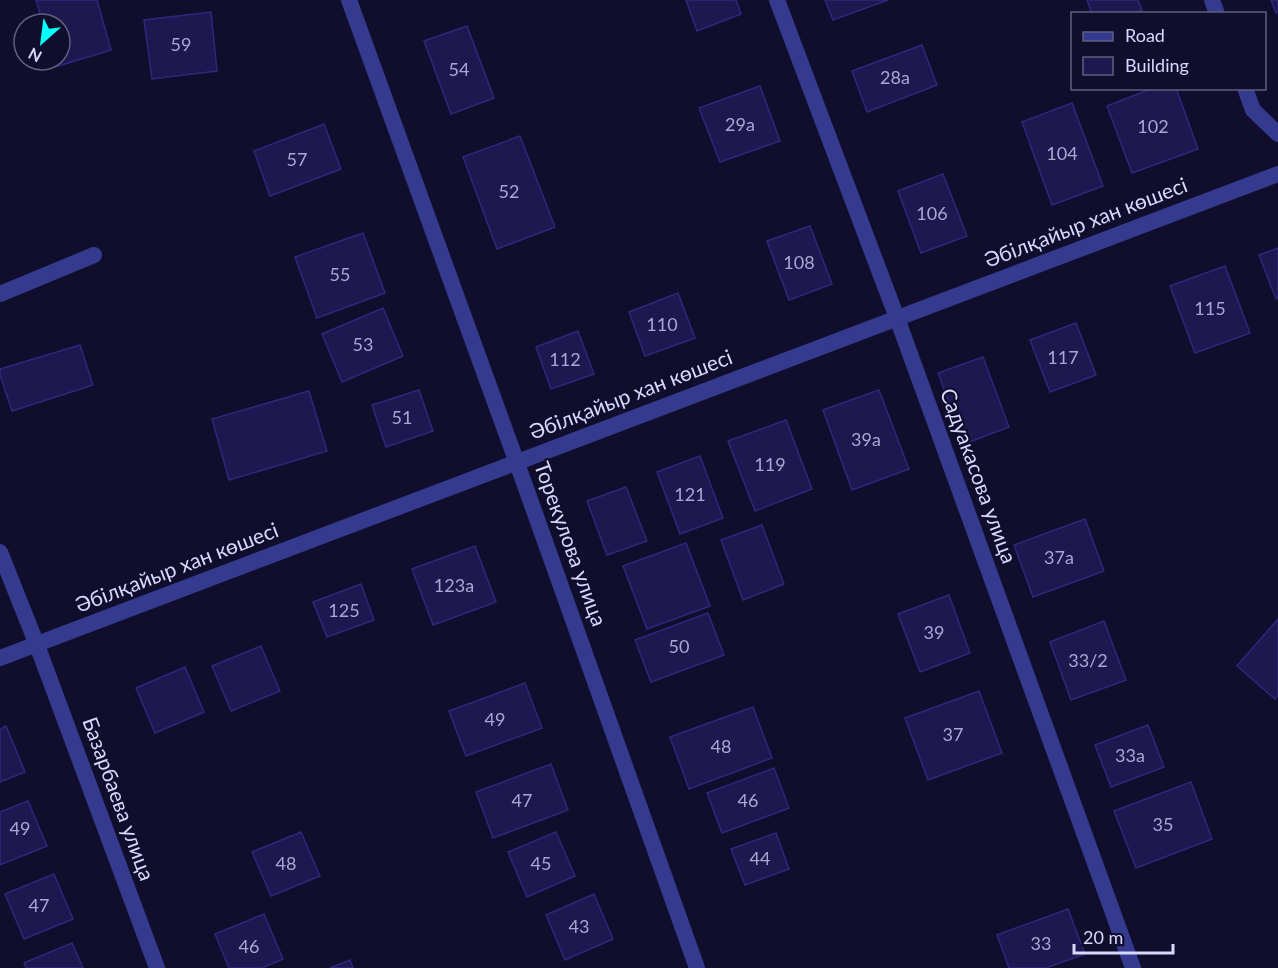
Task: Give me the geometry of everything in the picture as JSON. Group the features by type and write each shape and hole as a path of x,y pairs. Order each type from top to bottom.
{"street":[{"name":"Торекулова улица","path":"350,0 518,463 697,968"},
{"name":"Садуакасова улица","path":"777,0 897,318 1133,968"},
{"path":"1246,90 1253,110 1278,134"},
{"name":"Әбілқайыр хан көшесі","path":"0,658 1278,174"},
{"path":"0,294 94,255"},
{"name":"Базарбаева улица","path":"0,552 157,968"}],"building":[{"path":"36,0 97,0 111,50 72,62 72,12 40,12"},
{"path":"686,0 736,0 741,14 697,31"},
{"path":"825,0 888,0 833,20"},
{"path":"1087,0 1138,0 1142,10 1137,12 1091,12"},
{"path":"1271,0 1278,0 1278,12 1276,13"},
{"path":"211,12 217,71 152,79 144,20"},
{"path":"467,26 494,98 451,114 424,41"},
{"path":"922,45 937,85 867,112 852,71"},
{"path":"760,86 780,141 720,162 699,108"},
{"path":"1148,90 1177,90 1198,149 1132,173 1107,106"},
{"path":"1072,103 1103,186 1052,205 1022,122"},
{"path":"324,124 341,169 270,196 254,151"},
{"path":"520,136 555,227 497,249 463,157"},
{"path":"943,174 967,236 921,253 898,191"},
{"path":"810,226 832,284 789,300 767,241"},
{"path":"363,233 385,293 317,318 295,257"},
{"path":"1278,248 1278,298 1276,299 1259,255"},
{"path":"1225,266 1250,333 1195,353 1170,286"},
{"path":"678,293 695,338 645,356 629,312"},
{"path":"383,308 403,356 342,382 322,334"},
{"path":"1076,323 1096,375 1050,392 1030,340"},
{"path":"578,331 594,374 551,389 536,347"},
{"path":"80,345 93,385 12,411 0,369"},
{"path":"983,357 1009,427 964,444 938,373"},
{"path":"419,390 433,431 386,447 372,405"},
{"path":"879,390 909,469 852,490 823,410"},
{"path":"309,391 327,451 229,480 212,419"},
{"path":"786,420 812,489 755,511 728,441"},
{"path":"700,456 723,518 680,534 657,472"},
{"path":"626,487 647,541 607,555 587,501"},
{"path":"1085,519 1104,571 1033,597 1014,545"},
{"path":"762,525 784,584 743,600 721,540"},
{"path":"686,543 710,606 647,629 623,566"},
{"path":"475,546 496,602 433,625 412,569"},
{"path":"361,584 374,620 327,637 313,602"},
{"path":"949,595 970,653 920,672 898,614"},
{"path":"708,613 724,655 651,682 635,640"},
{"path":"1278,619 1278,695 1275,699 1237,666"},
{"path":"1104,621 1126,680 1071,700 1050,642"},
{"path":"261,646 280,691 231,711 212,666"},
{"path":"185,667 204,712 155,733 136,688"},
{"path":"525,683 542,728 466,756 449,711"},
{"path":"979,691 1002,753 928,780 905,718"},
{"path":"753,707 772,758 689,789 670,737"},
{"path":"1148,725 1164,767 1111,787 1095,745"},
{"path":"6,726 25,772 0,782 0,729"},
{"path":"551,764 568,810 493,838 476,792"},
{"path":"774,768 789,808 722,833 707,793"},
{"path":"1191,782 1212,839 1136,868 1114,811"},
{"path":"28,801 47,846 0,865 0,812"},
{"path":"301,832 320,876 271,896 252,852"},
{"path":"556,832 575,876 527,897 508,852"},
{"path":"776,833 789,869 745,885 731,849"},
{"path":"54,874 73,919 24,939 5,894"},
{"path":"594,894 613,939 565,960 546,915"},
{"path":"1068,909 1085,954 1046,968 1009,968 997,935"},
{"path":"264,914 283,959 262,968 229,968 215,934"},
{"path":"72,943 83,968 26,968 24,963"},
{"path":"350,960 353,968 330,968"}]}
